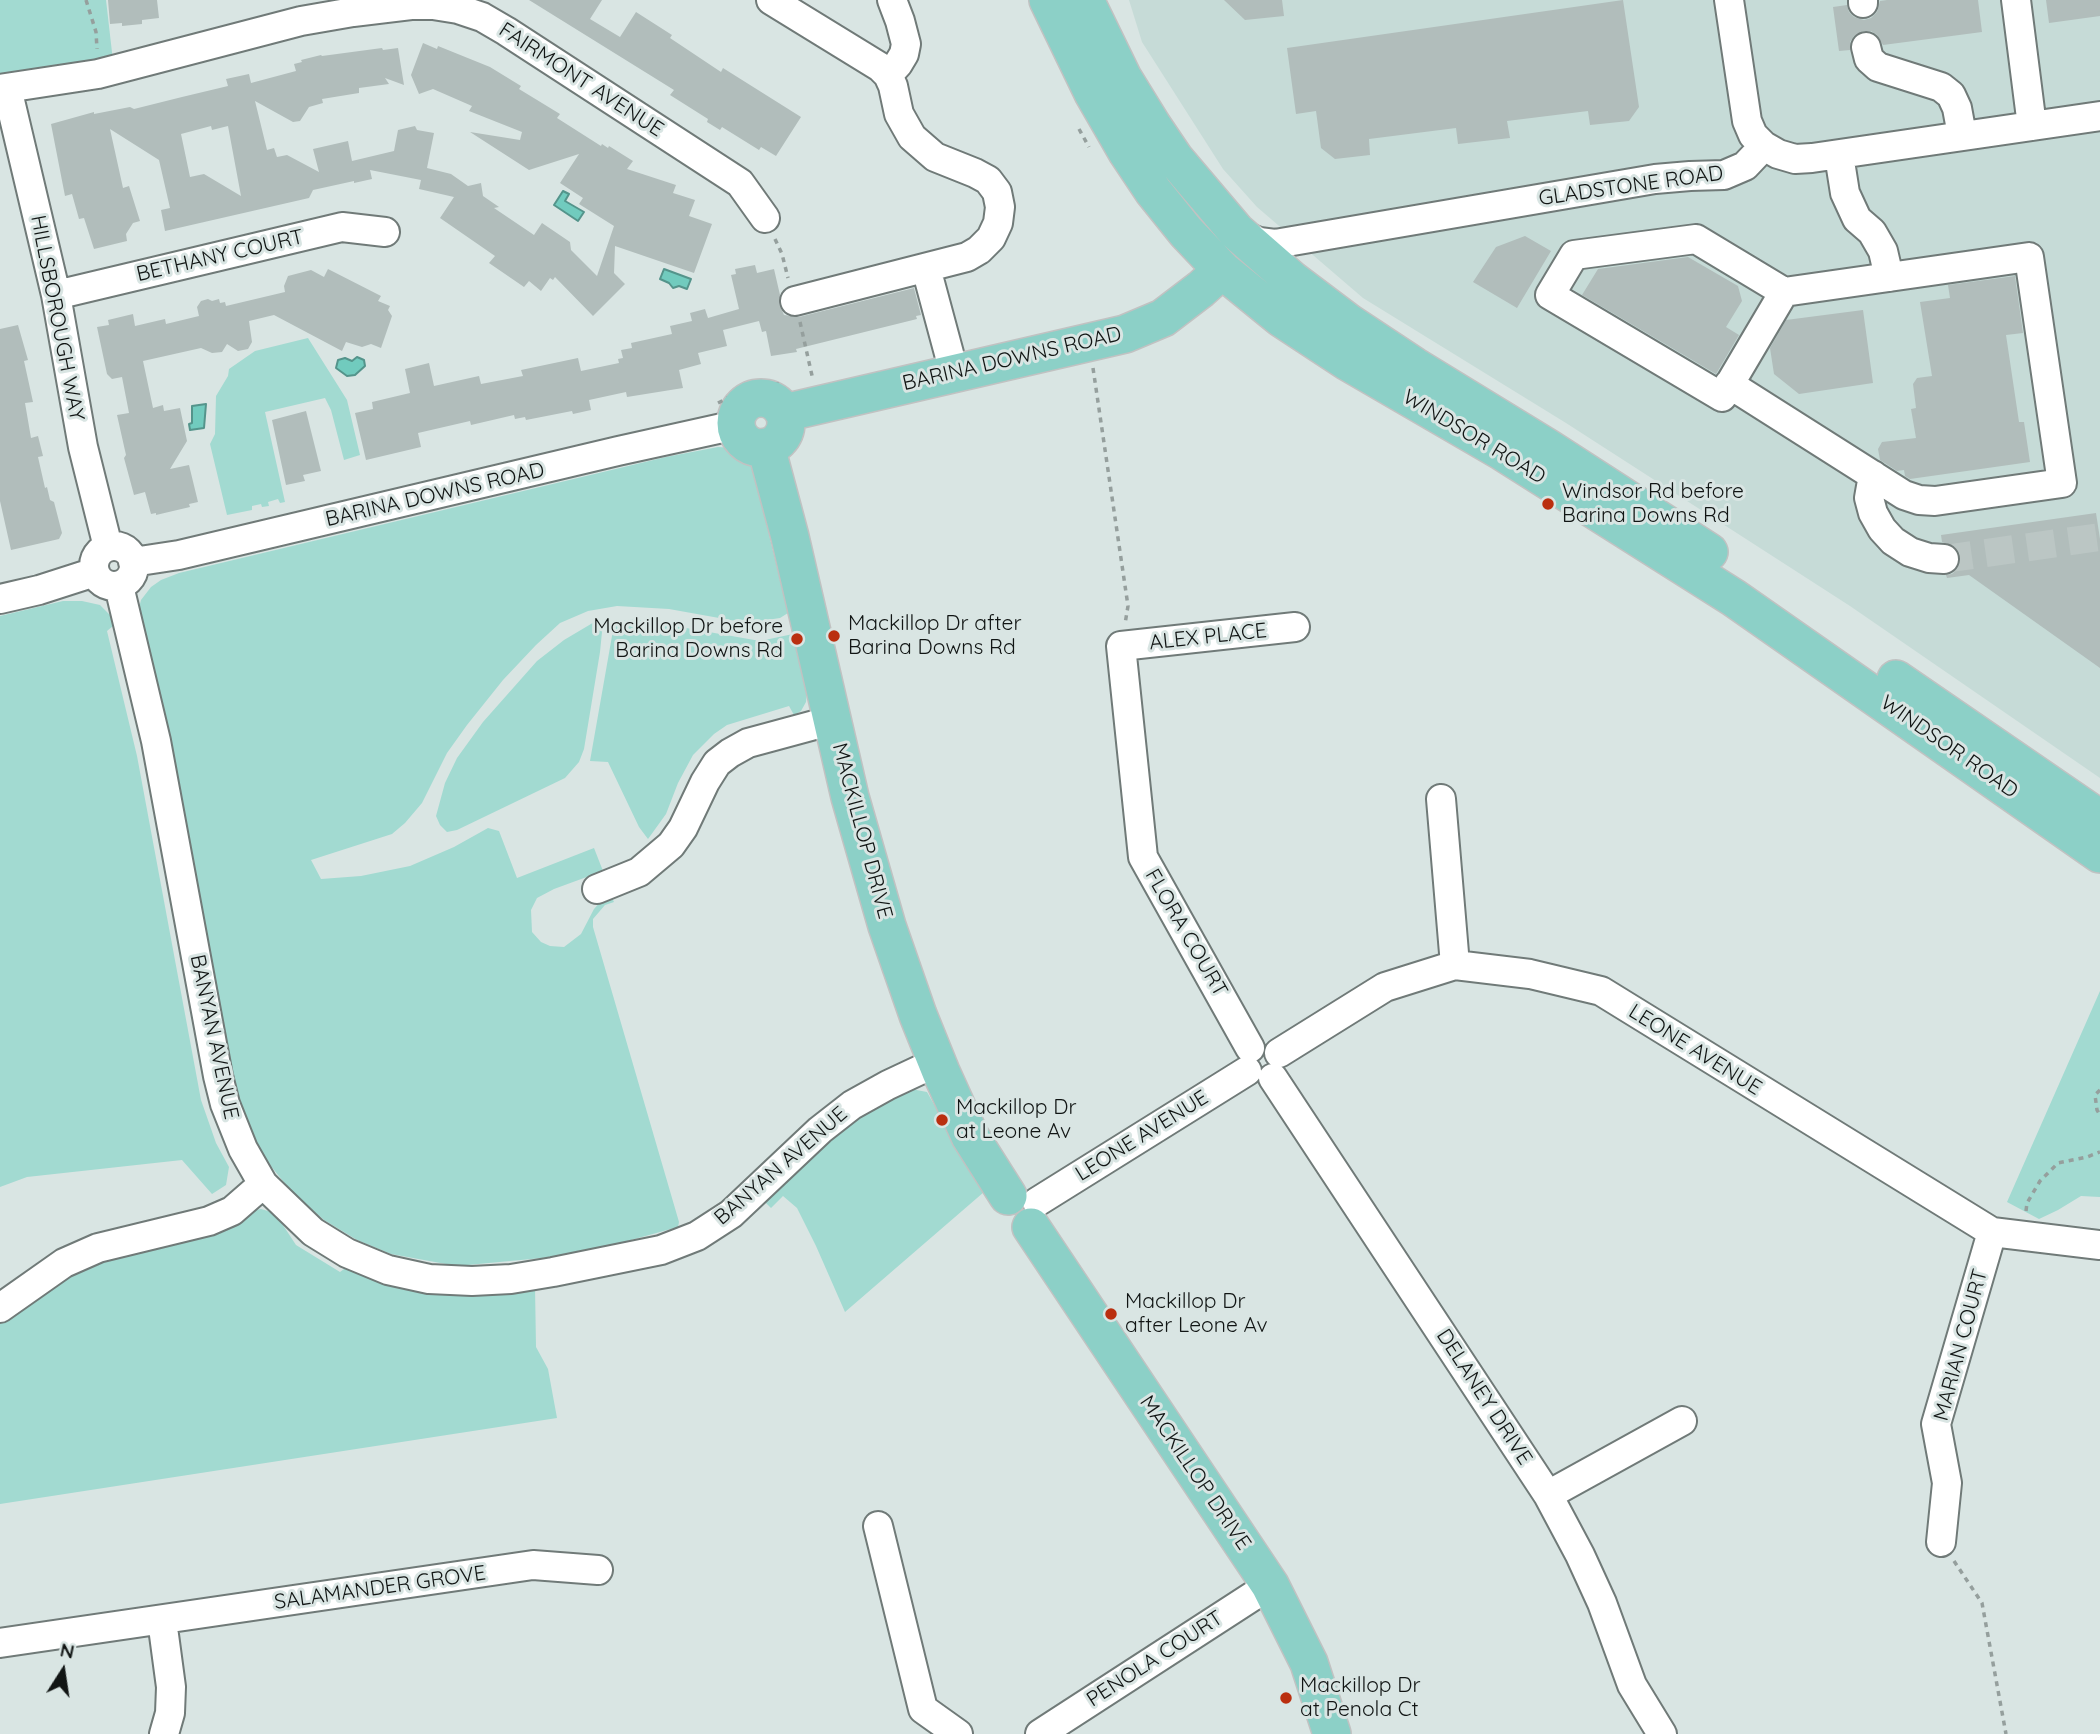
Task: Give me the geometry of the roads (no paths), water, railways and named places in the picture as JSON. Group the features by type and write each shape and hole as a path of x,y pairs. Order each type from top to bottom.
{"main road":[{"name":"WINDSOR ROAD","path":"1048,0 1093,93 1153,191 1186,232 1222,270 1281,318 1348,362 1503,452 1734,598 2100,854"},
{"name":"WINDSOR ROAD","path":"1085,0 1123,78 1175,159 1236,231 1292,280 1349,323 1414,366 1548,447 1749,578 2100,819"},
{"path":"1175,159 1224,250 1222,270"},
{"name":"BARINA DOWNS ROAD","path":"784,413 1125,334 1163,318 1222,270"},
{"path":"755,399 777,403 786,421 783,436 773,445 766,447 755,446 742,439 736,425 738,412 755,399"},
{"name":"MACKILLOP DRIVE","path":"766,447 790,537 850,797 887,926 937,1062 970,1136 1025,1208 1270,1584 1309,1663 1332,1734"}],"street":[{"path":"771,0 867,59 888,75 899,114 912,137 935,157 988,180 997,192 1000,207 998,223 991,238 967,257 795,301"},
{"path":"888,75 904,54 906,44 901,21 892,0"},
{"path":"1729,0 1747,121 1753,135 1764,146 1778,154 1795,159 1839,155 2100,116"},
{"path":"2016,0 2032,126"},
{"name":"FAIRMONT AVENUE","path":"4,88 98,74 289,24 327,17 411,5 458,9 482,17 506,31 740,183 765,218"},
{"path":"1866,47 1869,59 1878,67 1941,87 1951,95 1958,108 1962,135"},
{"name":"HILLSBOROUGH WAY","path":"4,88 56,295 83,447 108,547 123,549 130,555 116,574"},
{"name":"GLADSTONE ROAD","path":"1236,231 1259,242 1275,244 1655,179 1724,175 1745,166 1764,146"},
{"path":"1839,155 1845,193 1857,219 1872,232 1883,251 1889,277"},
{"name":"BETHANY COURT","path":"56,295 342,227 385,232"},
{"path":"1729,384 1904,495 1919,500 1935,501 2062,483 2029,257 1784,292 1696,239 1574,255 1550,295 1722,397 1729,384 1784,292"},
{"path":"926,268 954,372"},
{"name":"BARINA DOWNS ROAD","path":"0,599 116,574 180,555 736,425"},
{"path":"1873,475 1869,498 1872,513 1882,529 1893,541 1910,552 1944,559"},
{"name":"BANYAN AVENUE","path":"116,574 156,741 218,1076 233,1128 262,1184 313,1232 347,1253 388,1270 429,1279 472,1281 510,1279 647,1253 697,1236 732,1214 811,1138 852,1105 937,1062"},
{"name":"ALEX PLACE","path":"1121,646 1295,627"},
{"name":"FLORA COURT","path":"1121,646 1143,857 1262,1062"},
{"path":"597,889 639,872 671,845 683,828 705,782 730,753 748,743 833,720"},
{"path":"1441,799 1455,965"},
{"name":"LEONE AVENUE","path":"1025,1208 1385,987 1455,965 1530,974 1601,991 1992,1232 2100,1245"},
{"name":"DELANEY DRIVE","path":"1262,1062 1549,1495 1602,1603 1632,1685 1662,1734"},
{"path":"0,1308 64,1263 98,1248 209,1221 232,1211 262,1184"},
{"name":"MARIAN COURT","path":"1941,1542 1947,1483 1936,1424 1992,1232"},
{"path":"1549,1495 1682,1421"},
{"path":"878,1526 923,1709 958,1734"},
{"name":"SALAMANDER GROVE","path":"0,1643 533,1565 598,1570"},
{"name":"PENOLA COURT","path":"1040,1734 1270,1584"},
{"path":"162,1620 171,1688 170,1713 164,1734"}],"tunnel":[{"path":"1944,559 2100,537"}],"place":[{"name":"Windsor Rd before Barina Downs Rd","path":"1548,504"},
{"name":"Mackillop Dr after Barina Downs Rd","path":"834,636"},
{"name":"Mackillop Dr before Barina Downs Rd","path":"797,639"},
{"name":"Mackillop Dr at Leone Av","path":"942,1120"},
{"name":"Mackillop Dr after Leone Av","path":"1111,1314"},
{"name":"Mackillop Dr at Penola Ct","path":"1286,1698"}]}
